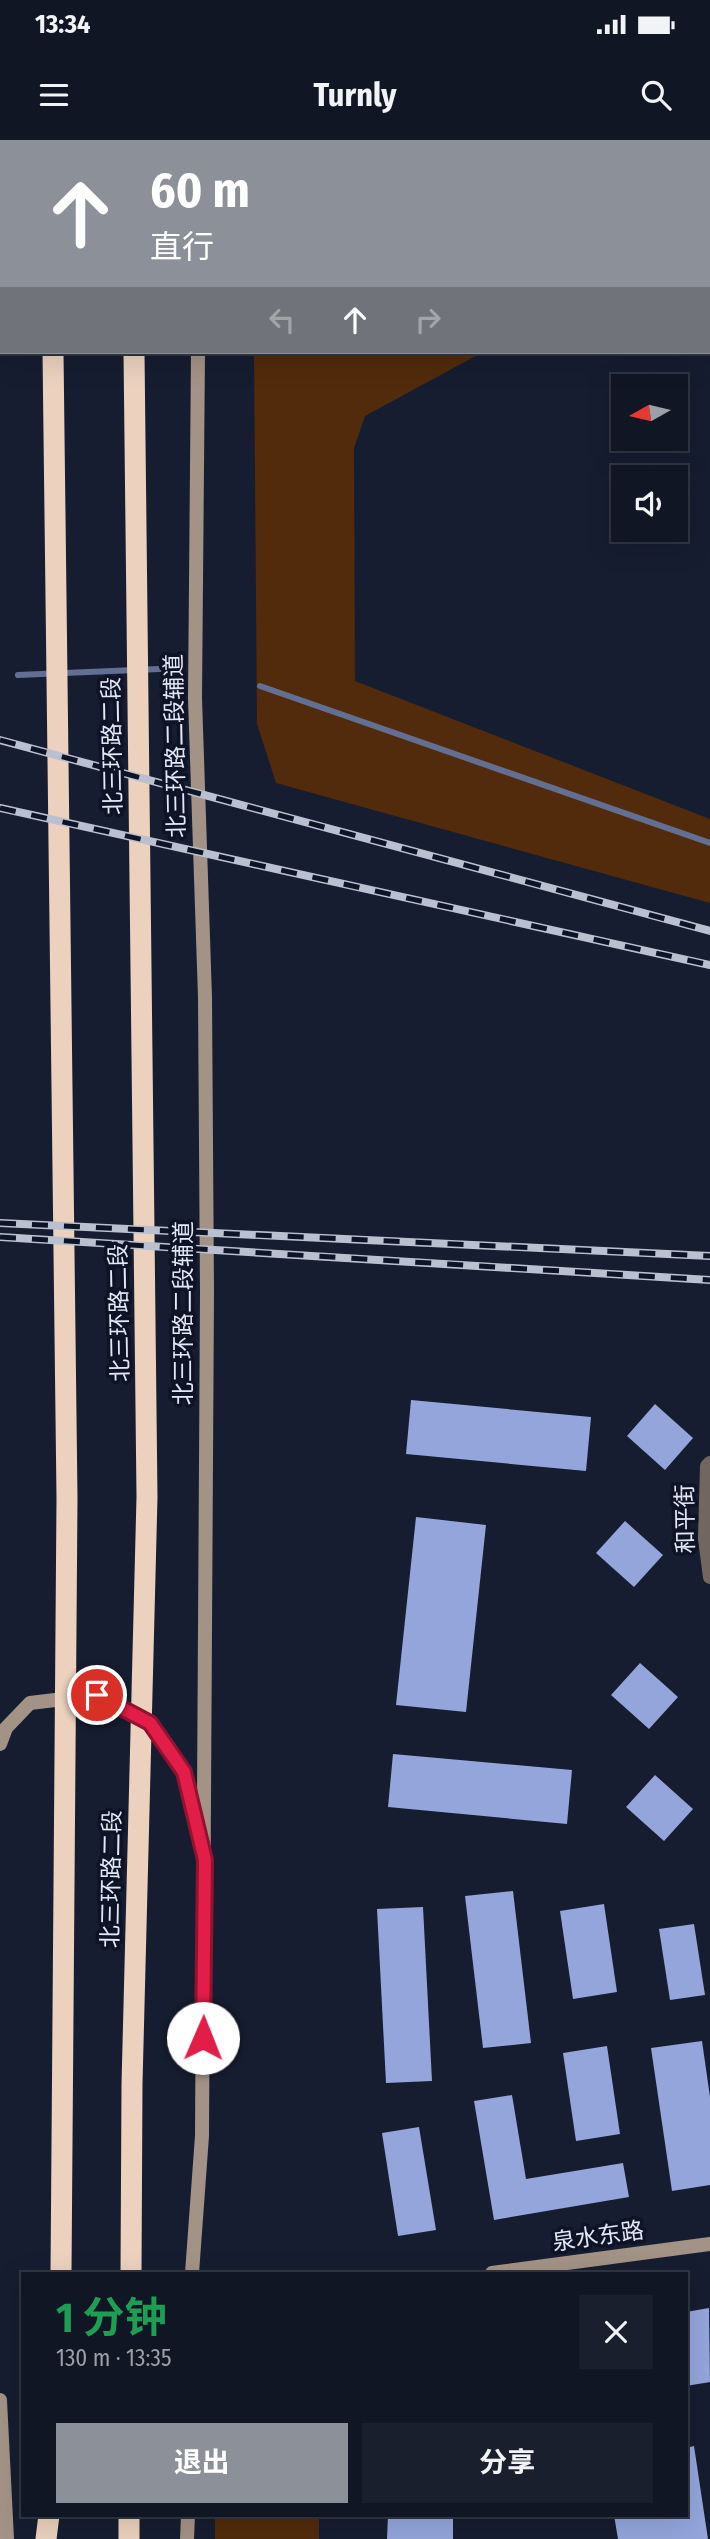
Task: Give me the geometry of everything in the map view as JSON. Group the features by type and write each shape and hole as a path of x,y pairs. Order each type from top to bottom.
{"highway":[{"name":"北三环路二段","path":"53,354 67,1498 61,2272"},
{"name":"北三环路二段","path":"131,2272 132,2084 147,1497 134,354"},
{"path":"46,2539 49,2517"},
{"path":"60,2517 60,2539"},
{"path":"129,2517 129,2539"}],"main road":[{"name":"北三环路二段辅道","path":"192,2272 202,2136 207,1279 205,997 195,698 198,354"},
{"path":"0,1745 6,1728 30,1703 97,1695 150,1723 184,1772 205,1860"},
{"name":"泉水东路","path":"500,2272 710,2244"},
{"path":"0,2400 6,2539"},
{"path":"187,2539 188,2517"}],"street":[{"name":"和平街","path":"710,1462 707,1466 705,1539 710,1577"}],"shaded area":[{"path":"254,354 479,354 365,416 354,448 355,681 710,819 710,903 276,783 257,724"},
{"path":"215,2517 319,2517 319,2539 215,2539"}],"building":[{"path":"411,1400 591,1417 586,1471 406,1454"},
{"path":"655,1404 693,1438 665,1470 627,1436"},
{"path":"416,1517 486,1525 466,1712 396,1705"},
{"path":"625,1521 663,1555 634,1587 596,1553"},
{"path":"640,1663 678,1697 649,1729 611,1695"},
{"path":"393,1754 572,1770 567,1824 388,1807"},
{"path":"655,1775 693,1809 664,1841 626,1807"},
{"path":"513,1891 531,2043 483,2048 465,1896"},
{"path":"604,1904 617,1992 573,1999 560,1911"},
{"path":"423,1907 432,2081 386,2083 377,1909"},
{"path":"694,1924 705,1995 670,2000 659,1929"},
{"path":"702,2041 710,2097 710,2185 672,2191 651,2048"},
{"path":"607,2046 620,2134 576,2141 563,2053"},
{"path":"512,2095 526,2179 623,2163 629,2197 494,2220 474,2101"},
{"path":"419,2127 436,2230 398,2236 382,2133"},
{"path":"709,2308 710,2382 688,2386 688,2312"},
{"path":"694,2446 708,2539 618,2539 614,2517 688,2517 688,2448"},
{"path":"388,2517 453,2517 453,2539 387,2539"}],"waterway":[{"path":"18,675 182,668"},
{"path":"260,686 710,843"}],"railway":[{"path":"0,740 710,931"},
{"path":"0,808 710,965"},
{"path":"0,1223 710,1256"},
{"path":"0,1237 710,1280"}],"route":[{"path":"97,1695 150,1723 184,1772 205,1860 203,2038"}]}
